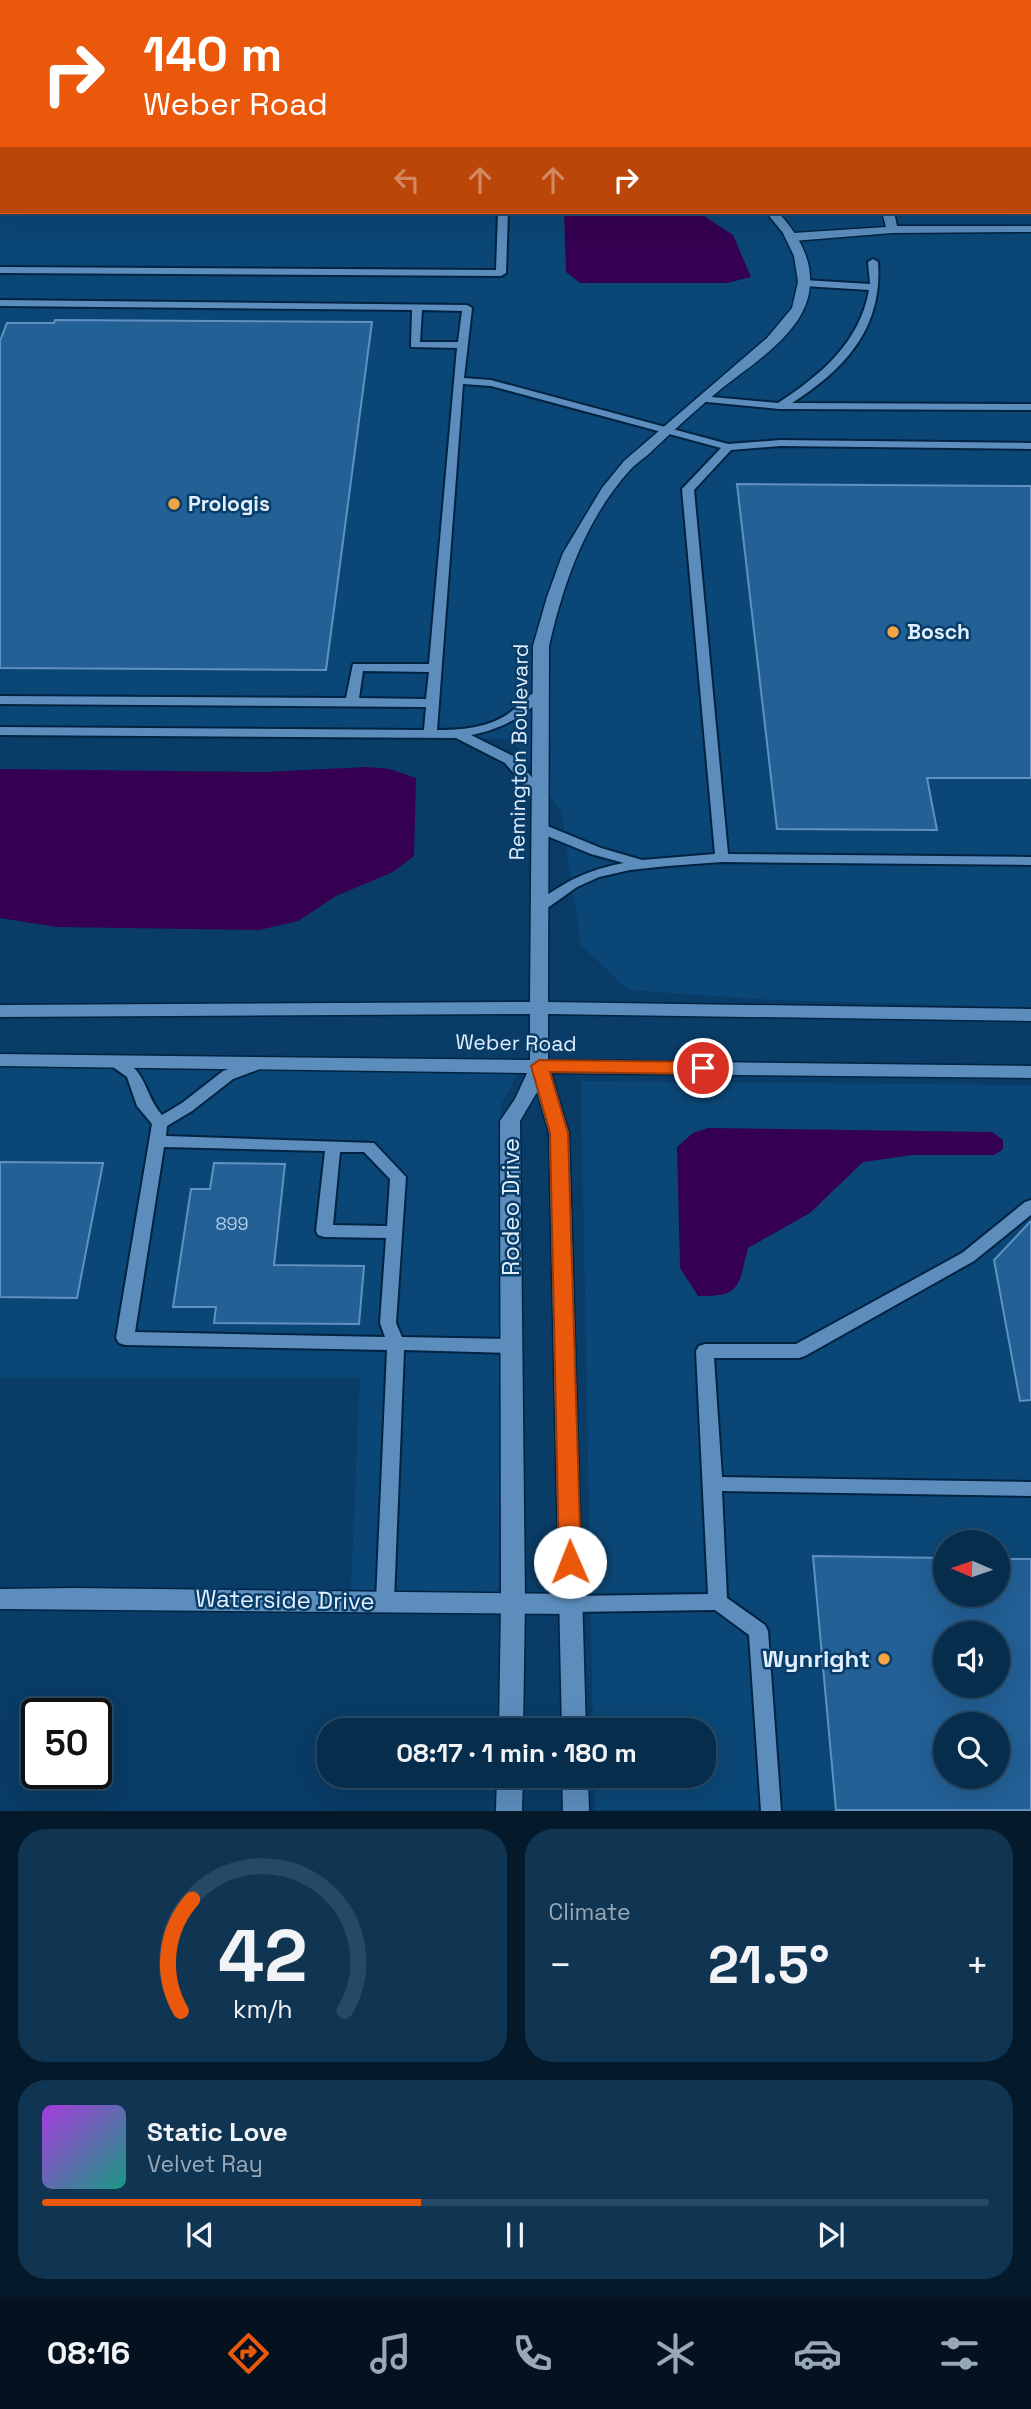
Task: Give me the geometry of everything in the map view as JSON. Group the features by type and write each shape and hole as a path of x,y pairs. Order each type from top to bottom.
{"main road":[{"name":"Remington Boulevard","path":"539,1066 541,646 557,582 570,549 613,481 666,428 780,332 798,307 804,283 802,257 793,237 774,214"},
{"path":"888,214 892,230"},
{"path":"793,237 892,230 1030,231"},
{"name":"Weber Road","path":"0,1011 541,1008 1031,1015"},
{"name":"Weber Road","path":"0,1060 1031,1072"},
{"path":"539,1066 559,1133 574,1718"},
{"name":"Rodeo Drive","path":"511,1718 510,1121 524,1100 539,1066"},
{"name":"Waterside Drive","path":"0,1600 74,1598 571,1604"},
{"path":"509,1811 510,1788"},
{"path":"575,1788 576,1811"}],"lane":[{"path":"0,270 501,273 503,214"},
{"path":"779,406 803,392 833,365 859,335 873,307 873,262"},
{"path":"804,283 874,287"},
{"path":"0,303 467,308 458,381 430,734"},
{"path":"417,307 415,345 463,345"},
{"path":"458,381 491,383 666,428 728,447 780,443 1031,446"},
{"path":"701,399 779,406 1031,408"},
{"path":"722,858 688,489 728,447"},
{"path":"352,702 357,667 435,668"},
{"path":"0,731 458,734 492,728 515,718 540,694"},
{"path":"0,700 433,703"},
{"path":"458,734 510,760 540,796"},
{"path":"540,828 596,851 641,864"},
{"path":"541,906 575,882 609,870 641,864 722,858 1031,861"},
{"path":"114,1062 133,1074 145,1106 160,1123"},
{"path":"160,1123 187,1107 228,1075 260,1063"},
{"path":"160,1123 125,1338 511,1346"},
{"path":"157,1142 368,1147 398,1177 388,1324 396,1344 385,1601"},
{"path":"333,1146 324,1231 395,1232"},
{"path":"718,1602 705,1351 799,1351 968,1257 1031,1206"},
{"path":"713,1484 1031,1489"},
{"path":"571,1604 718,1602 758,1631 771,1811"}],"shaded area":[{"path":"0,214 1031,214 1031,1007 773,1000 628,990 581,945 561,812 512,739 0,734"},
{"path":"564,214 701,214 733,235 751,277 727,283 580,283 566,272"},
{"path":"367,767 390,769 416,778 414,856 393,872 336,896 298,921 259,930 57,927 0,918 0,769 264,772"},
{"path":"0,1067 520,1069 501,1105 499,1613 350,1609 360,1378 0,1378"},
{"path":"581,1081 1031,1085 1031,1810 595,1810 594,1788 716,1788 716,1718 593,1718"},
{"path":"708,1128 992,1132 1003,1140 1003,1149 994,1155 912,1155 863,1162 810,1213 748,1248 736,1287 723,1294 698,1296 680,1268 677,1147 693,1133"}],"building":[{"name":"Prologis","path":"55,320 372,322 326,670 0,668 0,341 7,323 54,323"},
{"name":"Bosch","path":"737,484 1031,486 1031,778 927,778 937,830 777,829"},
{"path":"0,1162 103,1163 77,1298 0,1297"},
{"path":"214,1163 285,1164 274,1265 364,1266 359,1324 214,1323 216,1307 173,1307 191,1189 210,1189"},
{"path":"1031,1221 1031,1400 1020,1401 994,1260"},
{"name":"Wynright","path":"813,1556 933,1558 933,1607 1010,1607 1010,1559 1031,1559 1031,1810 836,1810"}],"place":[{"name":"Prologis","path":"174,504"},
{"name":"Bosch","path":"893,632"},
{"name":"Wynright","path":"884,1659"}],"route":[{"path":"570,1562 559,1133 539,1066 703,1068"}]}
